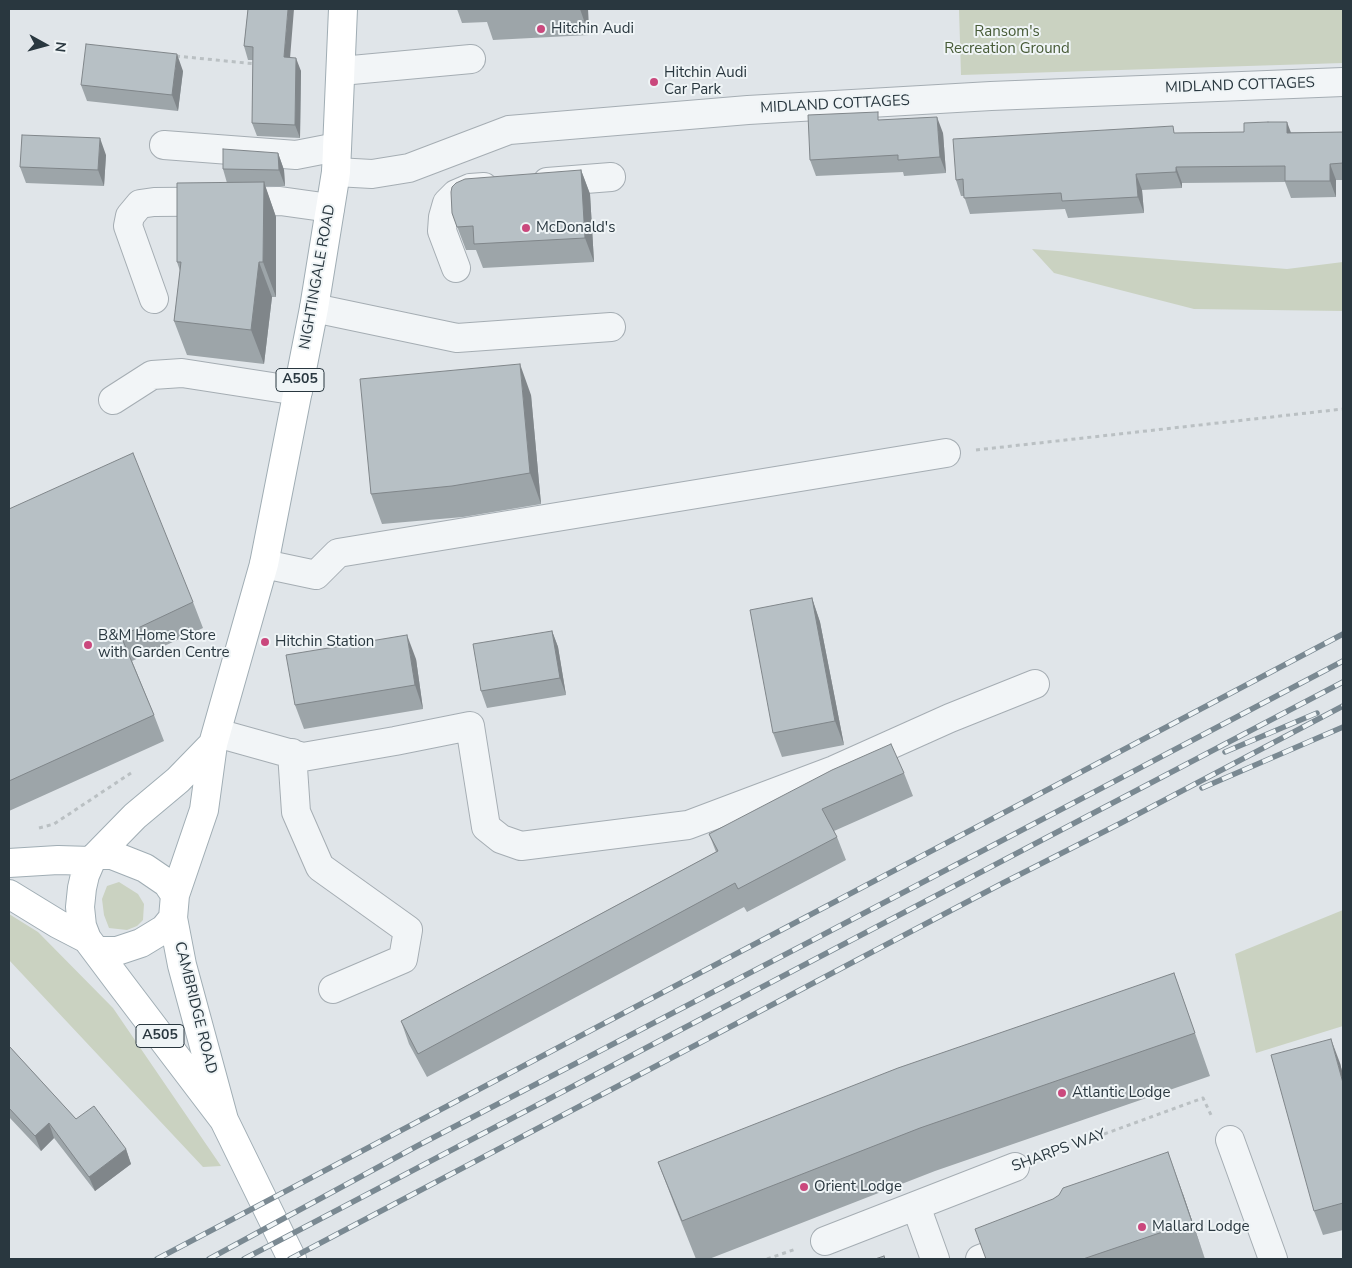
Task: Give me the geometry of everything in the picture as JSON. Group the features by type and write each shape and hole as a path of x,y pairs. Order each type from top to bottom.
{"main road":[{"name":"NIGHTINGALE ROAD","path":"174,906 204,810 215,738 264,564 314,308 336,160 343,9"},
{"name":"NIGHTINGALE ROAD","path":"93,945 82,926 80,907 85,876 95,858 135,816 178,780 215,738"},
{"path":"9,863 95,858 112,855 145,868 167,883 174,906 164,929 142,943 117,951 93,945 9,894"},
{"name":"CAMBRIDGE ROAD","path":"174,906 182,965 224,1120"},
{"name":"CAMBRIDGE ROAD","path":"93,945 224,1120 292,1259"}],"street":[{"path":"340,71 471,59"},
{"name":"MIDLAND COTTAGES","path":"164,145 296,155 336,160 372,174 409,168 509,130 748,110 991,96 1343,82"},
{"path":"456,268 442,231 447,203 456,194 470,188 611,177"},
{"path":"154,299 128,226 130,216 140,204 154,202 280,201 330,208"},
{"path":"314,308 457,338 611,327"},
{"path":"113,400 152,375 182,373 298,391"},
{"path":"264,564 316,575 338,553 946,454"},
{"path":"215,738 303,756 395,742 470,726 486,827 501,839 521,846 688,825 834,770 950,718 1035,684"},
{"path":"292,753 296,812 320,867 408,930 403,959 334,989"},
{"path":"1230,1140 1273,1259"},
{"name":"SHARPS WAY","path":"825,1241 1015,1167"},
{"path":"916,1206 935,1259"},
{"path":"980,1259 1044,1234"}],"path":[{"path":"174,56 262,64"},
{"path":"946,454 1343,409"},
{"path":"36,828 54,824 131,773"},
{"name":"SHARPS WAY","path":"1015,1167 1203,1098"}],"green space":[{"name":"Ransom's Recreation Ground","path":"959,9 1343,9 1343,63 961,75"},
{"path":"1032,249 1287,269 1343,262 1343,311 1194,309 1054,273"},
{"path":"119,882 138,894 144,904 143,920 137,926 127,930 109,928 104,915 102,899 107,886"},
{"path":"1343,910 1343,1026 1256,1053 1235,954"},
{"path":"9,914 38,932 113,1008 221,1166 203,1167 9,960"}],"building":[{"path":"248,9 288,9 284,57 296,58 295,125 252,123 253,47 244,46"},
{"path":"86,44 177,54 172,95 81,85"},
{"path":"878,112 878,120 937,117 940,157 898,160 898,155 810,160 808,115"},
{"path":"1287,122 1287,133 1343,132 1343,163 1330,164 1330,181 1285,181 1285,166 1176,167 1176,172 1136,174 1138,197 1062,201 1061,193 964,198 963,179 956,180 953,139 1173,126 1174,133 1244,132 1244,123"},
{"path":"22,135 100,138 98,170 20,167"},
{"path":"223,149 278,153 279,170 223,169"},
{"name":"McDonald's","path":"581,170 585,238 474,244 473,226 457,227 452,213 451,192 452,187 456,183 465,179"},
{"path":"264,182 263,262 259,262 251,330 174,321 181,262 177,262 177,183"},
{"path":"520,364 530,473 452,486 371,494 360,379"},
{"name":"B&M Home Store with Garden Centre","path":"133,453 193,602 121,636 154,715 9,781 9,509"},
{"path":"812,598 835,721 773,733 750,610"},
{"path":"552,631 560,678 481,691 473,644"},
{"path":"407,635 415,685 295,705 286,655"},
{"path":"891,744 904,773 822,809 837,837 738,889 735,883 418,1054 401,1021 718,851 709,834 832,770"},
{"path":"1174,973 1195,1033 920,1128 682,1221 658,1162 898,1068"},
{"path":"1331,1039 1343,1083 1343,1203 1314,1211 1271,1055"},
{"path":"9,1046 76,1119 94,1106 126,1149 89,1177 49,1123 35,1136 9,1108"},
{"path":"1168,1152 1192,1222 1083,1259 986,1259 975,1229 1053,1199 1059,1195 1063,1188"}],"railway":[{"path":"157,1259 1343,634"},
{"path":"209,1259 419,1145 1343,661"},
{"path":"244,1259 1343,682"},
{"path":"290,1259 1343,706"},
{"path":"1225,752 1317,713"},
{"path":"1202,788 1343,727"}],"place":[{"name":"Hitchin Audi","path":"541,29"},
{"name":"Hitchin Audi Car Park","path":"654,82"},
{"name":"McDonald's","path":"526,228"},
{"name":"Hitchin Station","path":"265,642"},
{"name":"B&M Home Store with Garden Centre","path":"88,645"},
{"name":"Atlantic Lodge","path":"1062,1093"},
{"name":"Orient Lodge","path":"804,1187"},
{"name":"Mallard Lodge","path":"1142,1227"}]}
